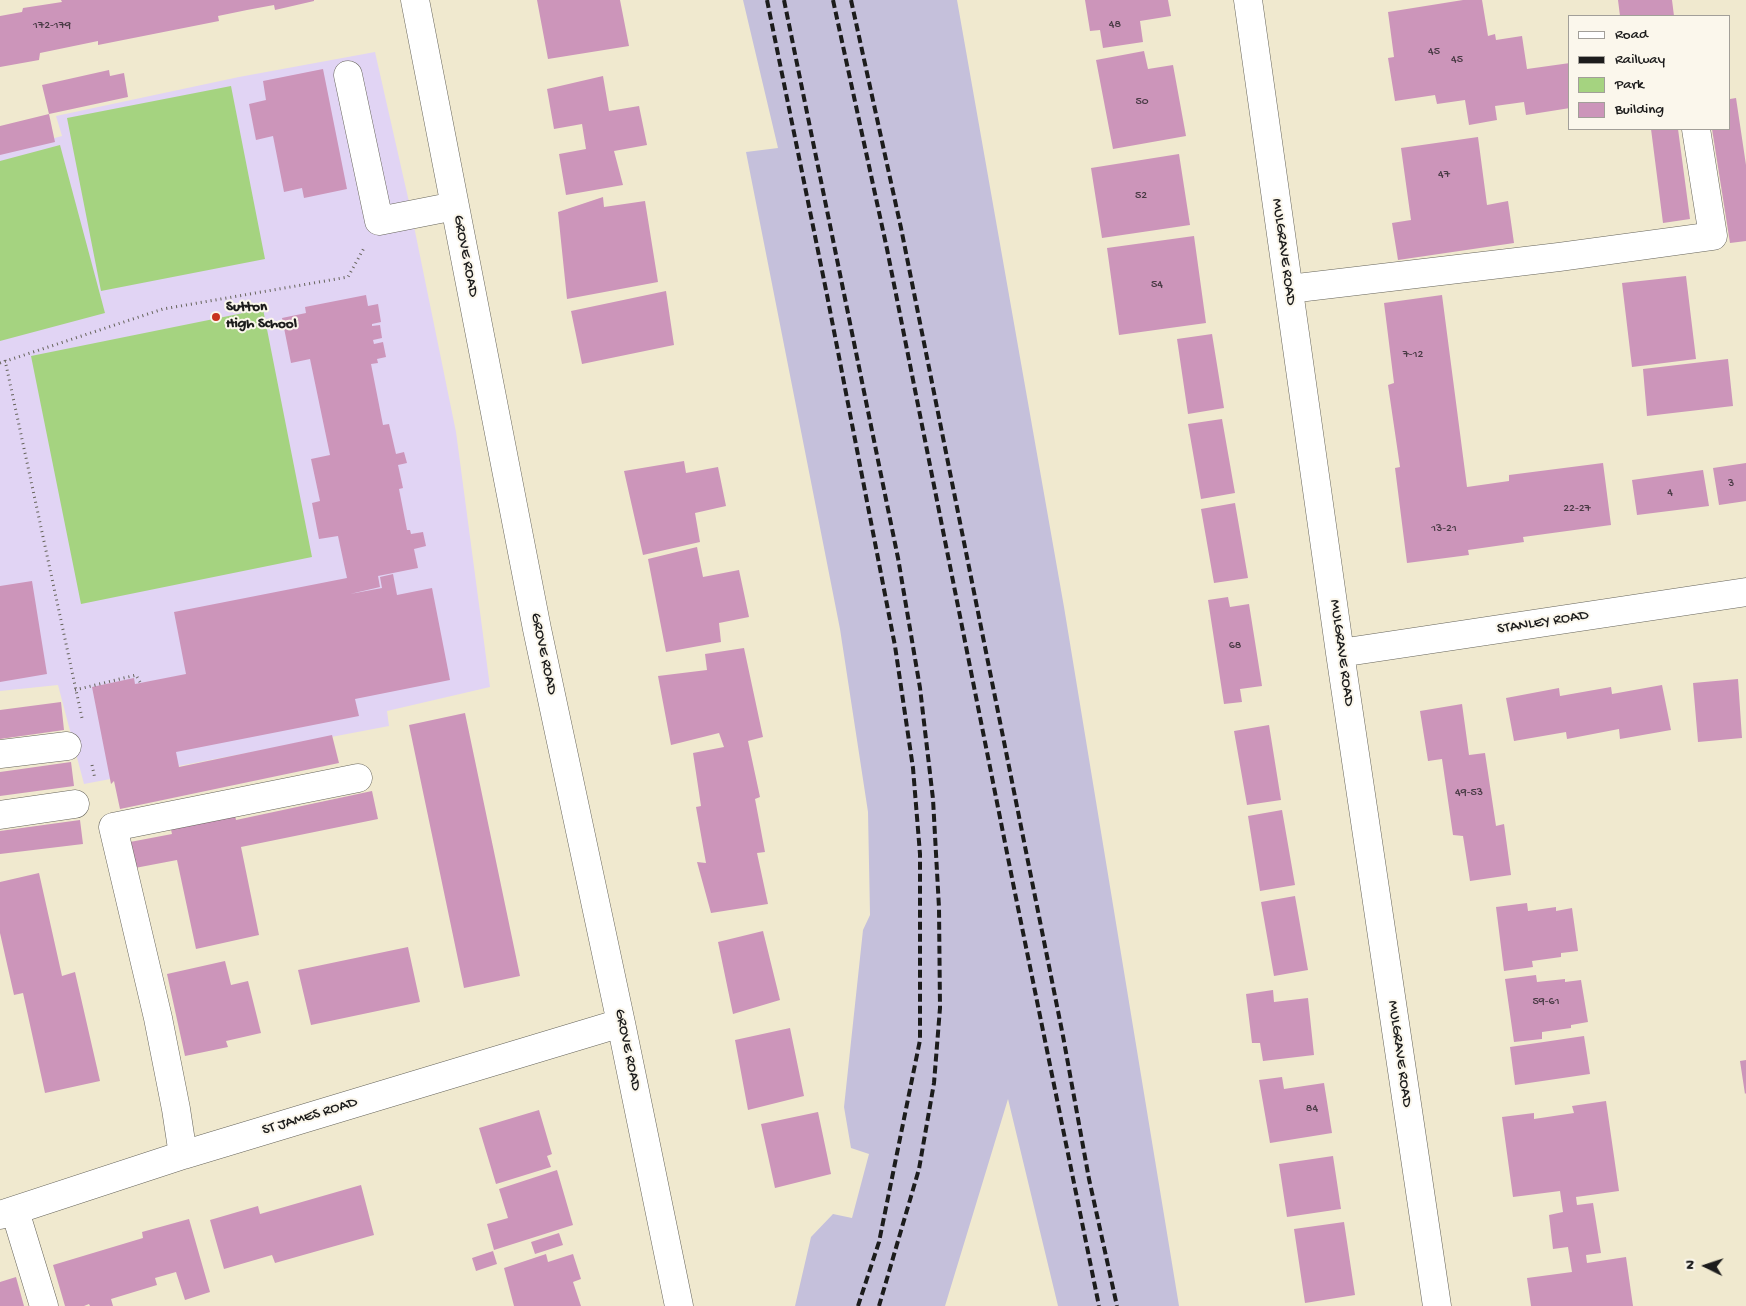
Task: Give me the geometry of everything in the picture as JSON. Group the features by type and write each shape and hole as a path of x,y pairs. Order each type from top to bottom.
{"street":[{"name":"MULGRAVE ROAD","path":"1248,0 1340,653 1437,1306"},
{"name":"GROVE ROAD","path":"423,1 455,206 537,629 679,1306"},
{"path":"348,75 379,221 455,206"},
{"path":"1289,289 1559,257 1714,236 1696,130"},
{"name":"STANLEY ROAD","path":"1340,653 1746,592"},
{"path":"0,754 75,736"},
{"path":"183,1155 158,1018 113,827 358,778"},
{"path":"0,814 75,804"},
{"name":"ST JAMES ROAD","path":"7,1213 183,1155 621,1023"},
{"path":"7,1213 44,1306"}],"path":[{"path":"0,362 163,309 348,277 379,221"},
{"path":"6,360 75,690 75,736"},
{"path":"75,690 136,675 140,682"},
{"path":"91,761 95,779"}],"shaded area":[{"path":"743,0 957,0 1064,607 1179,1306 1058,1306 1008,1099 945,1306 795,1306 811,1237 833,1214 852,1218 869,1154 851,1148 844,1107 863,930 870,915 868,812 840,629 746,152 778,148"},
{"name":"Sutton High School","path":"375,52 409,202 456,432 490,687 387,711 389,726 84,784 58,685 0,691 0,153 62,136 56,116 239,77"}],"green space":[{"path":"231,86 265,259 101,291 67,118"},
{"path":"60,145 105,313 0,341 0,161"},
{"path":"263,309 312,557 81,604 31,356"}],"building":[{"path":"61,0 314,1 275,10 274,5 247,10 218,16 219,21 98,45 98,41 40,53 39,60 0,67 0,16 22,12 23,8 62,2"},
{"path":"537,0 620,0 629,46 548,59"},
{"path":"1085,0 1168,0 1171,16 1140,21 1143,42 1103,48 1100,30 1090,31"},
{"path":"1463,0 1482,0 1488,36 1495,34 1496,40 1522,36 1527,69 1568,63 1568,108 1526,115 1524,102 1495,106 1497,120 1469,125 1465,100 1437,104 1435,95 1395,101 1388,58 1394,57 1388,12"},
{"path":"1618,0 1672,0 1674,15 1620,15"},
{"path":"1144,51 1148,69 1173,65 1186,136 1113,149 1096,60"},
{"path":"323,69 347,189 304,198 302,188 284,192 273,136 256,140 249,104 266,100 263,81"},
{"path":"109,70 110,76 124,73 128,97 49,114 42,85"},
{"path":"603,76 609,111 639,106 647,145 614,151 623,185 566,195 559,154 586,149 582,124 554,129 547,89"},
{"path":"1736,98 1746,165 1746,241 1730,243 1712,130 1731,130 1731,99"},
{"path":"49,114 55,142 0,155 0,126"},
{"path":"1651,130 1678,130 1690,219 1663,223"},
{"path":"1478,137 1487,205 1508,201 1514,243 1398,260 1392,223 1411,220 1401,148"},
{"path":"1179,154 1190,225 1102,238 1091,168"},
{"path":"603,197 604,207 645,201 658,282 567,299 558,212"},
{"path":"1194,236 1206,323 1119,335 1107,248"},
{"path":"1686,276 1696,359 1632,367 1622,283"},
{"path":"666,291 674,345 582,364 571,311"},
{"path":"366,295 368,306 378,304 381,322 372,324 372,326 380,325 382,338 373,340 374,344 383,342 386,357 377,359 378,363 371,364 383,425 389,424 396,454 404,452 407,463 398,465 403,488 399,489 407,530 410,530 411,534 423,532 426,546 414,549 418,568 378,576 380,587 350,594 382,588 380,577 393,574 397,595 432,588 450,680 355,699 359,716 176,752 179,767 332,735 339,763 120,809 114,781 111,784 92,687 134,678 135,684 186,674 174,612 347,578 338,536 319,539 312,503 320,501 311,459 330,455 310,359 291,363 282,318 306,313 305,307"},
{"path":"1442,295 1467,487 1509,481 1509,475 1603,463 1611,525 1523,537 1524,542 1468,550 1469,555 1407,563 1395,468 1400,467 1388,385 1394,383 1384,303"},
{"path":"1212,334 1224,408 1188,414 1177,339"},
{"path":"1728,359 1733,406 1647,416 1643,369"},
{"path":"1222,419 1235,493 1201,499 1188,424"},
{"path":"684,461 686,473 718,467 726,506 695,513 700,542 643,555 624,471"},
{"path":"1746,463 1746,501 1719,505 1713,468"},
{"path":"1703,470 1709,506 1637,515 1632,480"},
{"path":"1235,503 1248,578 1214,583 1201,509"},
{"path":"697,547 703,577 739,570 749,617 719,623 721,642 666,652 648,559"},
{"path":"32,581 47,674 0,682 0,586"},
{"path":"1228,597 1230,607 1249,604 1262,686 1240,689 1242,702 1224,704 1208,600"},
{"path":"744,648 763,737 748,741 760,797 755,799 765,852 757,853 768,904 711,913 697,862 706,863 696,807 701,806 693,753 724,747 719,733 671,745 658,676 707,670 705,654"},
{"path":"1738,679 1742,738 1698,742 1693,683"},
{"path":"1662,685 1671,730 1620,739 1619,729 1567,739 1566,732 1514,741 1506,698 1559,688 1560,696 1611,687 1612,694"},
{"path":"61,702 64,730 0,739 0,710"},
{"path":"1462,704 1469,755 1485,753 1496,826 1504,824 1511,875 1470,881 1463,836 1453,835 1442,759 1428,761 1420,711"},
{"path":"465,713 520,976 464,988 409,725"},
{"path":"1269,725 1281,800 1247,805 1234,731"},
{"path":"71,762 74,786 0,796 0,772"},
{"path":"372,791 378,819 241,847 259,935 196,949 177,860 135,868 130,842 172,834 170,825 234,811 236,820"},
{"path":"1282,810 1295,885 1260,891 1248,816"},
{"path":"80,820 83,844 0,854 0,831"},
{"path":"39,873 62,976 75,972 100,1081 45,1093 23,993 14,995 0,933 0,882"},
{"path":"1295,896 1308,970 1274,976 1261,902"},
{"path":"1527,903 1528,911 1556,907 1556,911 1572,908 1578,951 1561,953 1561,957 1532,961 1533,967 1504,971 1496,907"},
{"path":"763,931 780,1000 733,1014 718,942"},
{"path":"408,947 420,1002 311,1025 298,970"},
{"path":"225,961 231,985 248,981 261,1033 226,1041 228,1047 185,1056 167,974"},
{"path":"1536,975 1537,982 1565,979 1565,982 1581,980 1588,1022 1571,1025 1571,1028 1542,1032 1542,1039 1514,1042 1505,979"},
{"path":"1273,990 1274,1002 1308,998 1314,1055 1263,1061 1260,1043 1252,1043 1246,994"},
{"path":"790,1028 804,1096 748,1110 735,1040"},
{"path":"1584,1036 1590,1074 1515,1085 1510,1047"},
{"path":"1746,1060 1746,1093 1745,1094 1740,1061"},
{"path":"1282,1077 1284,1089 1324,1083 1332,1133 1270,1143 1259,1080"},
{"path":"1606,1101 1619,1191 1576,1197 1577,1205 1593,1203 1601,1253 1586,1255 1587,1263 1626,1257 1633,1306 1531,1306 1527,1278 1572,1272 1568,1247 1553,1249 1549,1215 1563,1212 1560,1191 1513,1197 1502,1117 1534,1113 1534,1119 1574,1113 1572,1106"},
{"path":"539,1110 552,1154 547,1156 551,1167 496,1184 479,1128"},
{"path":"818,1112 831,1174 775,1188 761,1124"},
{"path":"1333,1156 1341,1209 1287,1217 1279,1164"},
{"path":"557,1170 573,1225 494,1250 487,1224 508,1218 499,1189"},
{"path":"361,1185 374,1235 275,1263 272,1255 224,1269 210,1220 258,1206 260,1214"},
{"path":"189,1219 210,1292 185,1300 176,1272 155,1278 157,1285 111,1299 113,1306 90,1306 89,1304 84,1306 65,1306 53,1265 143,1238 142,1232"},
{"path":"1344,1222 1355,1295 1305,1303 1294,1229"},
{"path":"559,1233 563,1245 535,1254 531,1242"},
{"path":"493,1251 497,1264 476,1271 472,1258"},
{"path":"546,1254 548,1262 573,1254 581,1279 573,1282 581,1306 514,1306 504,1268"},
{"path":"16,1277 24,1306 0,1306 0,1282"}],"railway":[{"path":"767,0 827,295 895,646 913,768 920,854 920,1040 879,1242 858,1306"},
{"path":"784,0 898,558 920,688 933,799 939,908 940,1008 934,1083 919,1169 879,1306"},
{"path":"833,0 887,249 1099,1306"},
{"path":"851,0 901,228 1063,1036 1089,1179 1117,1306"}],"place":[{"name":"Sutton High School","path":"216,317"}]}
